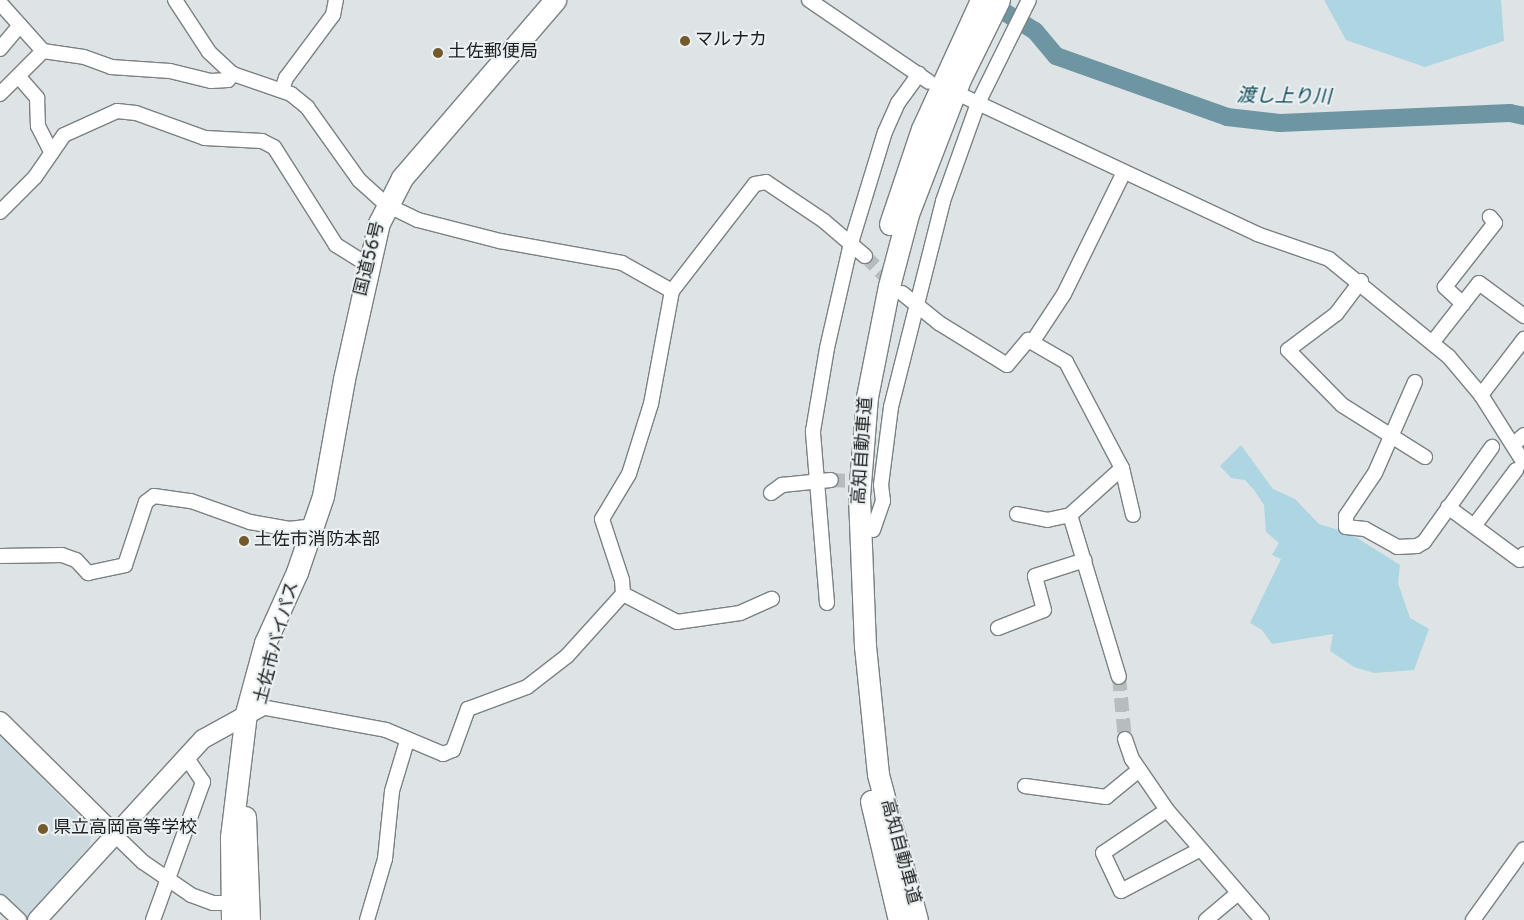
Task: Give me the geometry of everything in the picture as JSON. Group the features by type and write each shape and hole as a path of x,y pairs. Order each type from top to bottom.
{"highway":[{"name":"国道56号","path":"297,572 315,526 368,265 387,205 402,178 555,0"},
{"name":"高知自動車道","path":"917,920 878,774 865,646 859,496 867,397 889,286 908,214 978,23 981,0"},
{"name":"高知自動車道","path":"898,920 866,778 851,647 846,495 854,393 875,283 894,210 922,129 978,23 1000,0"},
{"name":"土佐市バイパス","path":"240,912 253,710 297,572"},
{"path":"878,774 924,920"}],"main road":[{"path":"37,920 204,739 253,710"},
{"path":"0,721 115,835"}],"street":[{"path":"175,0 208,52 233,74 282,90 307,107 359,180 387,205 418,220 500,241 622,262 672,291"},
{"path":"282,90 286,78 333,14 336,0"},
{"path":"809,0 924,78 898,103 885,132 851,243 813,431 825,480 827,603"},
{"path":"0,3 43,51 84,57 111,67 170,71 211,81 228,80 233,74"},
{"path":"873,530 883,501 875,484 891,407 914,304 943,201 978,103 1026,4"},
{"path":"0,49 20,25"},
{"path":"0,94 43,51"},
{"path":"19,77 37,98 38,126 52,153"},
{"path":"965,97 1123,174 1257,234 1329,259 1361,281 1432,342 1481,395 1513,446 1520,467 1474,526"},
{"path":"0,212 14,202 64,135 117,111 167,122 205,138 262,141 282,155 336,245 368,265"},
{"path":"1034,341 1064,294 1123,174"},
{"path":"253,710 386,730 407,741 443,754 453,750 468,709 527,687 567,656 623,594 622,580 602,519 628,474 651,404 672,291 755,184 766,182 851,243 865,256"},
{"path":"1463,304 1445,287 1495,223 1490,217"},
{"path":"1361,281 1336,314 1288,350 1342,405 1425,457"},
{"path":"1432,342 1479,283 1524,316"},
{"path":"902,292 914,304 1007,365 1028,340 1034,341 1066,362 1122,468 1133,515"},
{"path":"1481,395 1524,339"},
{"path":"1414,382 1375,473 1346,516 1346,527 1365,529 1397,548 1407,549 1424,542 1492,447"},
{"path":"1513,446 1524,435"},
{"path":"1017,514 1047,520 1070,515 1122,468"},
{"path":"771,493 782,485 825,480"},
{"path":"0,556 62,555 76,560 88,573 125,565 146,502 154,496 200,503 250,522 289,529 315,526"},
{"path":"1448,507 1520,560 1524,554"},
{"path":"1070,515 1119,677"},
{"path":"998,628 1044,610 1035,576 1085,560"},
{"path":"623,594 677,622 740,613 772,599"},
{"path":"1125,739 1139,770 1167,810 1236,895 1262,920"},
{"path":"367,920 385,859 392,790 407,741"},
{"path":"154,920 203,782 187,758"},
{"path":"1025,786 1106,797 1139,770"},
{"path":"1167,810 1103,853 1121,891 1199,850"},
{"path":"115,835 167,879 191,895 240,912"},
{"path":"1473,920 1524,849"},
{"path":"1206,920 1236,895"},
{"path":"0,902 18,920"}],"shaded area":[{"path":"1324,0 1501,0 1504,41 1425,67 1346,40"},
{"path":"1241,445 1273,489 1295,499 1319,524 1349,533 1400,565 1398,583 1410,618 1429,629 1414,670 1374,673 1354,667 1330,651 1333,634 1272,644 1262,630 1250,623 1281,559 1272,555 1279,543 1266,532 1264,505 1245,480 1231,478 1220,466"},
{"name":"県立高岡高等学校","path":"0,732 82,820 91,837 89,847 23,920 0,899"}],"waterway":[{"name":"渡し上り川","path":"985,0 1035,31 1056,56 1227,117 1280,123 1510,113 1524,116"}],"tunnel":[{"path":"865,256 895,286"},
{"path":"831,480 867,482"},
{"path":"1119,677 1125,739"}],"place":[{"name":"マルナカ","path":"685,41"},
{"name":"土佐郵便局","path":"438,53"},
{"name":"土佐市消防本部","path":"244,541"},
{"name":"県立高岡高等学校","path":"43,829"}]}
